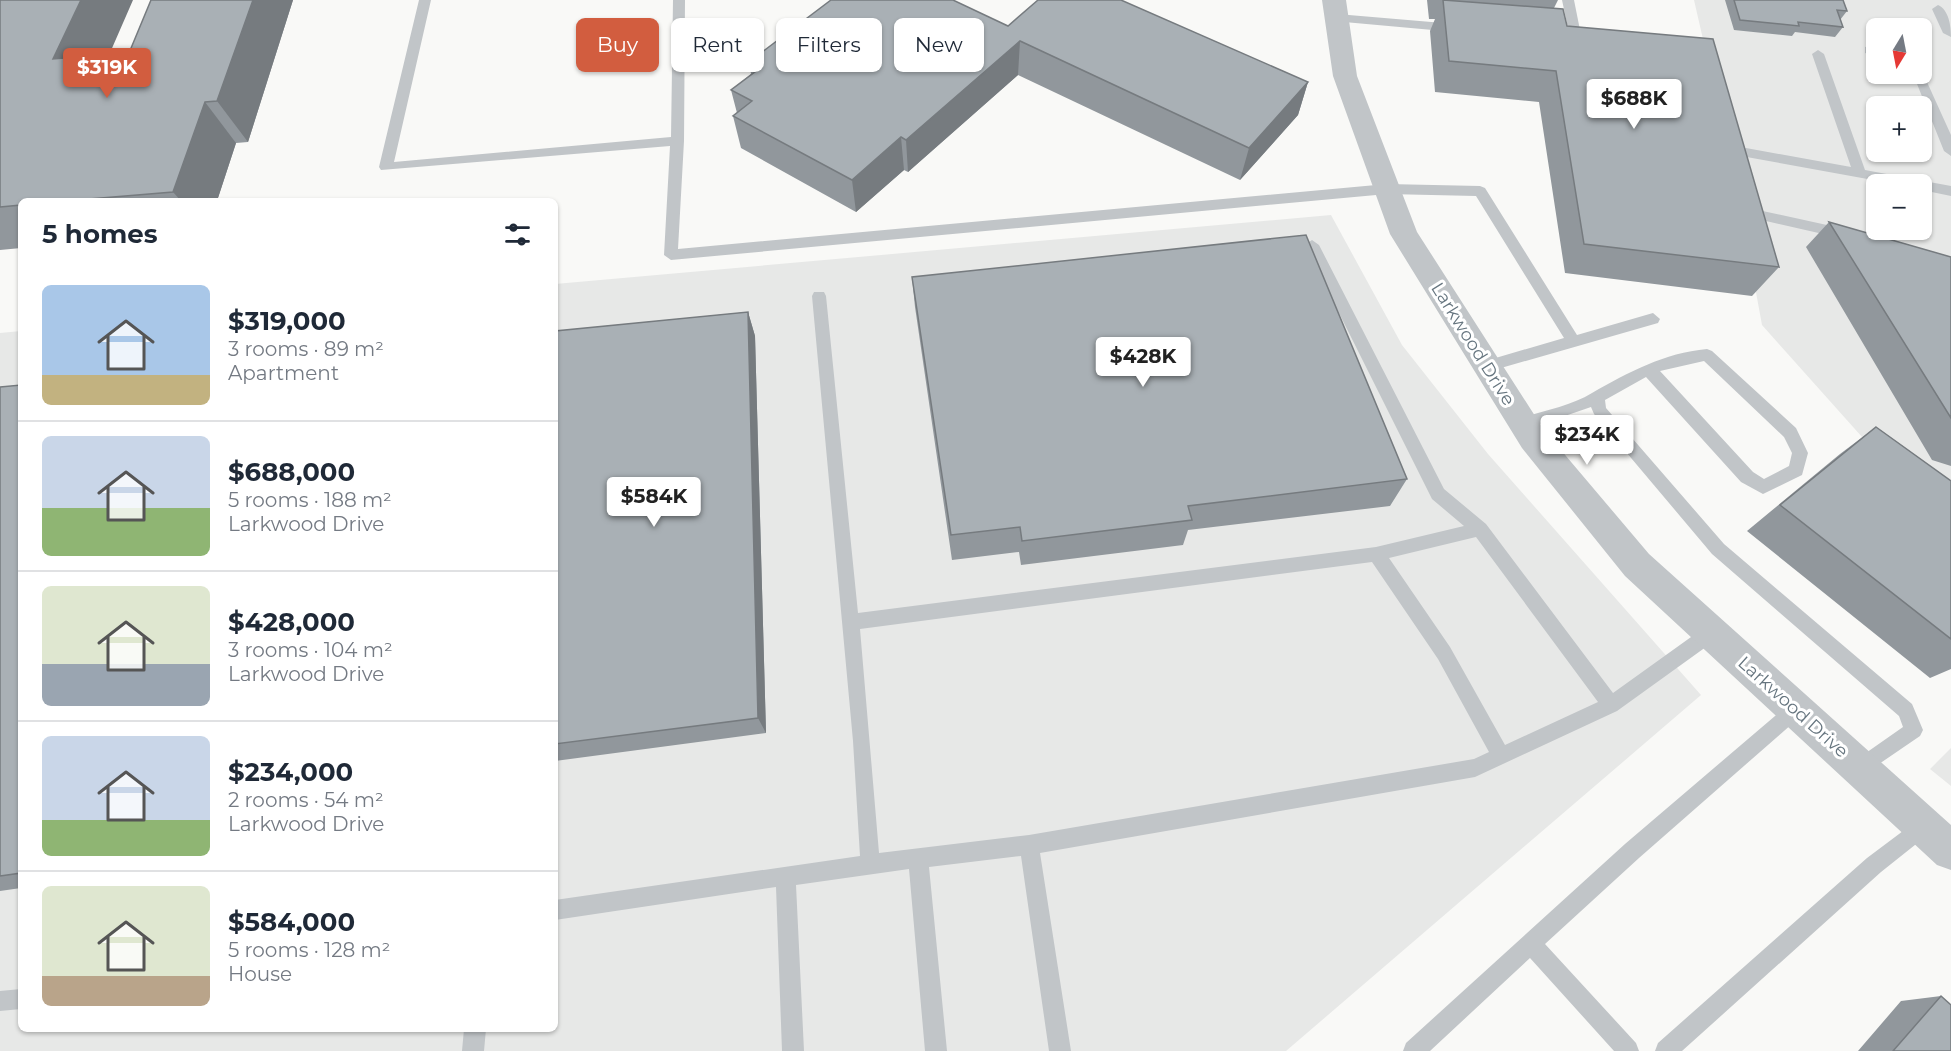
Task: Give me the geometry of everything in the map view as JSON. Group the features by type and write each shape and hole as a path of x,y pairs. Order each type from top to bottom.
{"street":[{"name":"Larkwood Drive","path":"1336,9 1345,76 1404,234 1533,439 1637,566 1951,851"}],"lane":[{"path":"425,0 386,167 677,141"},
{"path":"679,0 677,141 671,255 1387,189 1430,192 1480,191 1574,342"},
{"path":"1542,34 1565,35 1574,30 1568,0"},
{"path":"1936,4 1951,20"},
{"path":"1936,4 1947,30 1951,33"},
{"path":"1336,9 1410,24 1463,28"},
{"path":"1818,54 1860,174"},
{"path":"1923,84 1951,151"},
{"path":"1746,153 1866,175"},
{"path":"1932,187 1951,190"},
{"path":"1758,215 1860,237"},
{"path":"1312,245 1438,494 1480,529 1611,705"},
{"path":"819,296 862,741 870,864"},
{"path":"1487,366 1653,319"},
{"path":"1524,424 1597,398 1610,386 1650,371 1694,355 1707,355 1790,433 1800,453 1796,470 1763,487 1747,477 1650,371"},
{"path":"1597,398 1599,410 1718,549 1906,710 1914,730 1860,768"},
{"path":"850,622 1376,554 1480,529"},
{"path":"1376,554 1444,653 1501,756"},
{"path":"558,910 870,864 1029,845 1475,768 1611,705 1711,633"},
{"path":"1414,1051 1632,851 1795,710"},
{"path":"1666,1051 1874,866 1923,826"},
{"path":"1029,845 1060,1051"},
{"path":"918,859 936,1051"},
{"path":"786,878 793,1051"},
{"path":"1532,945 1628,1051"},
{"path":"0,1001 18,999"},
{"path":"472,1051 475,1032"}],"shaded area":[{"path":"1694,0 1951,0 1951,514 1896,475 1762,325 1736,183"},
{"path":"1331,215 1402,345 1488,454 1701,695 1286,1051 0,1051 0,333 18,331 18,1032 558,1032 558,284"},
{"path":"1951,748 1951,786 1930,769"}],"building":[{"path":"0,0 81,0 53,59 129,53 151,0 253,0 217,101 205,102 173,192 101,198 18,198 18,205 0,207"},
{"path":"831,0 953,0 1008,26 1038,0 1121,0 1308,82 1249,148 1020,41 906,140 901,137 852,180 733,116 752,101 731,90 755,72 764,72 764,51 776,42 776,72 882,72 882,18 807,18"},
{"path":"1443,0 1563,9 1567,26 1713,39 1779,267 1584,244 1556,71 1449,61"},
{"path":"1734,0 1843,0 1847,11 1837,10 1843,27 1798,22 1799,26 1740,20"},
{"path":"1829,222 1866,233 1866,240 1892,240 1951,257 1951,418"},
{"path":"1306,235 1407,479 1188,506 1192,520 1022,541 1020,527 951,535 912,277"},
{"path":"748,312 758,718 558,744 558,331"},
{"path":"18,385 18,873 0,876 0,387"},
{"path":"1876,427 1951,481 1951,639 1780,505"},
{"path":"1941,996 1951,1005 1951,1051 1893,1051"}]}
